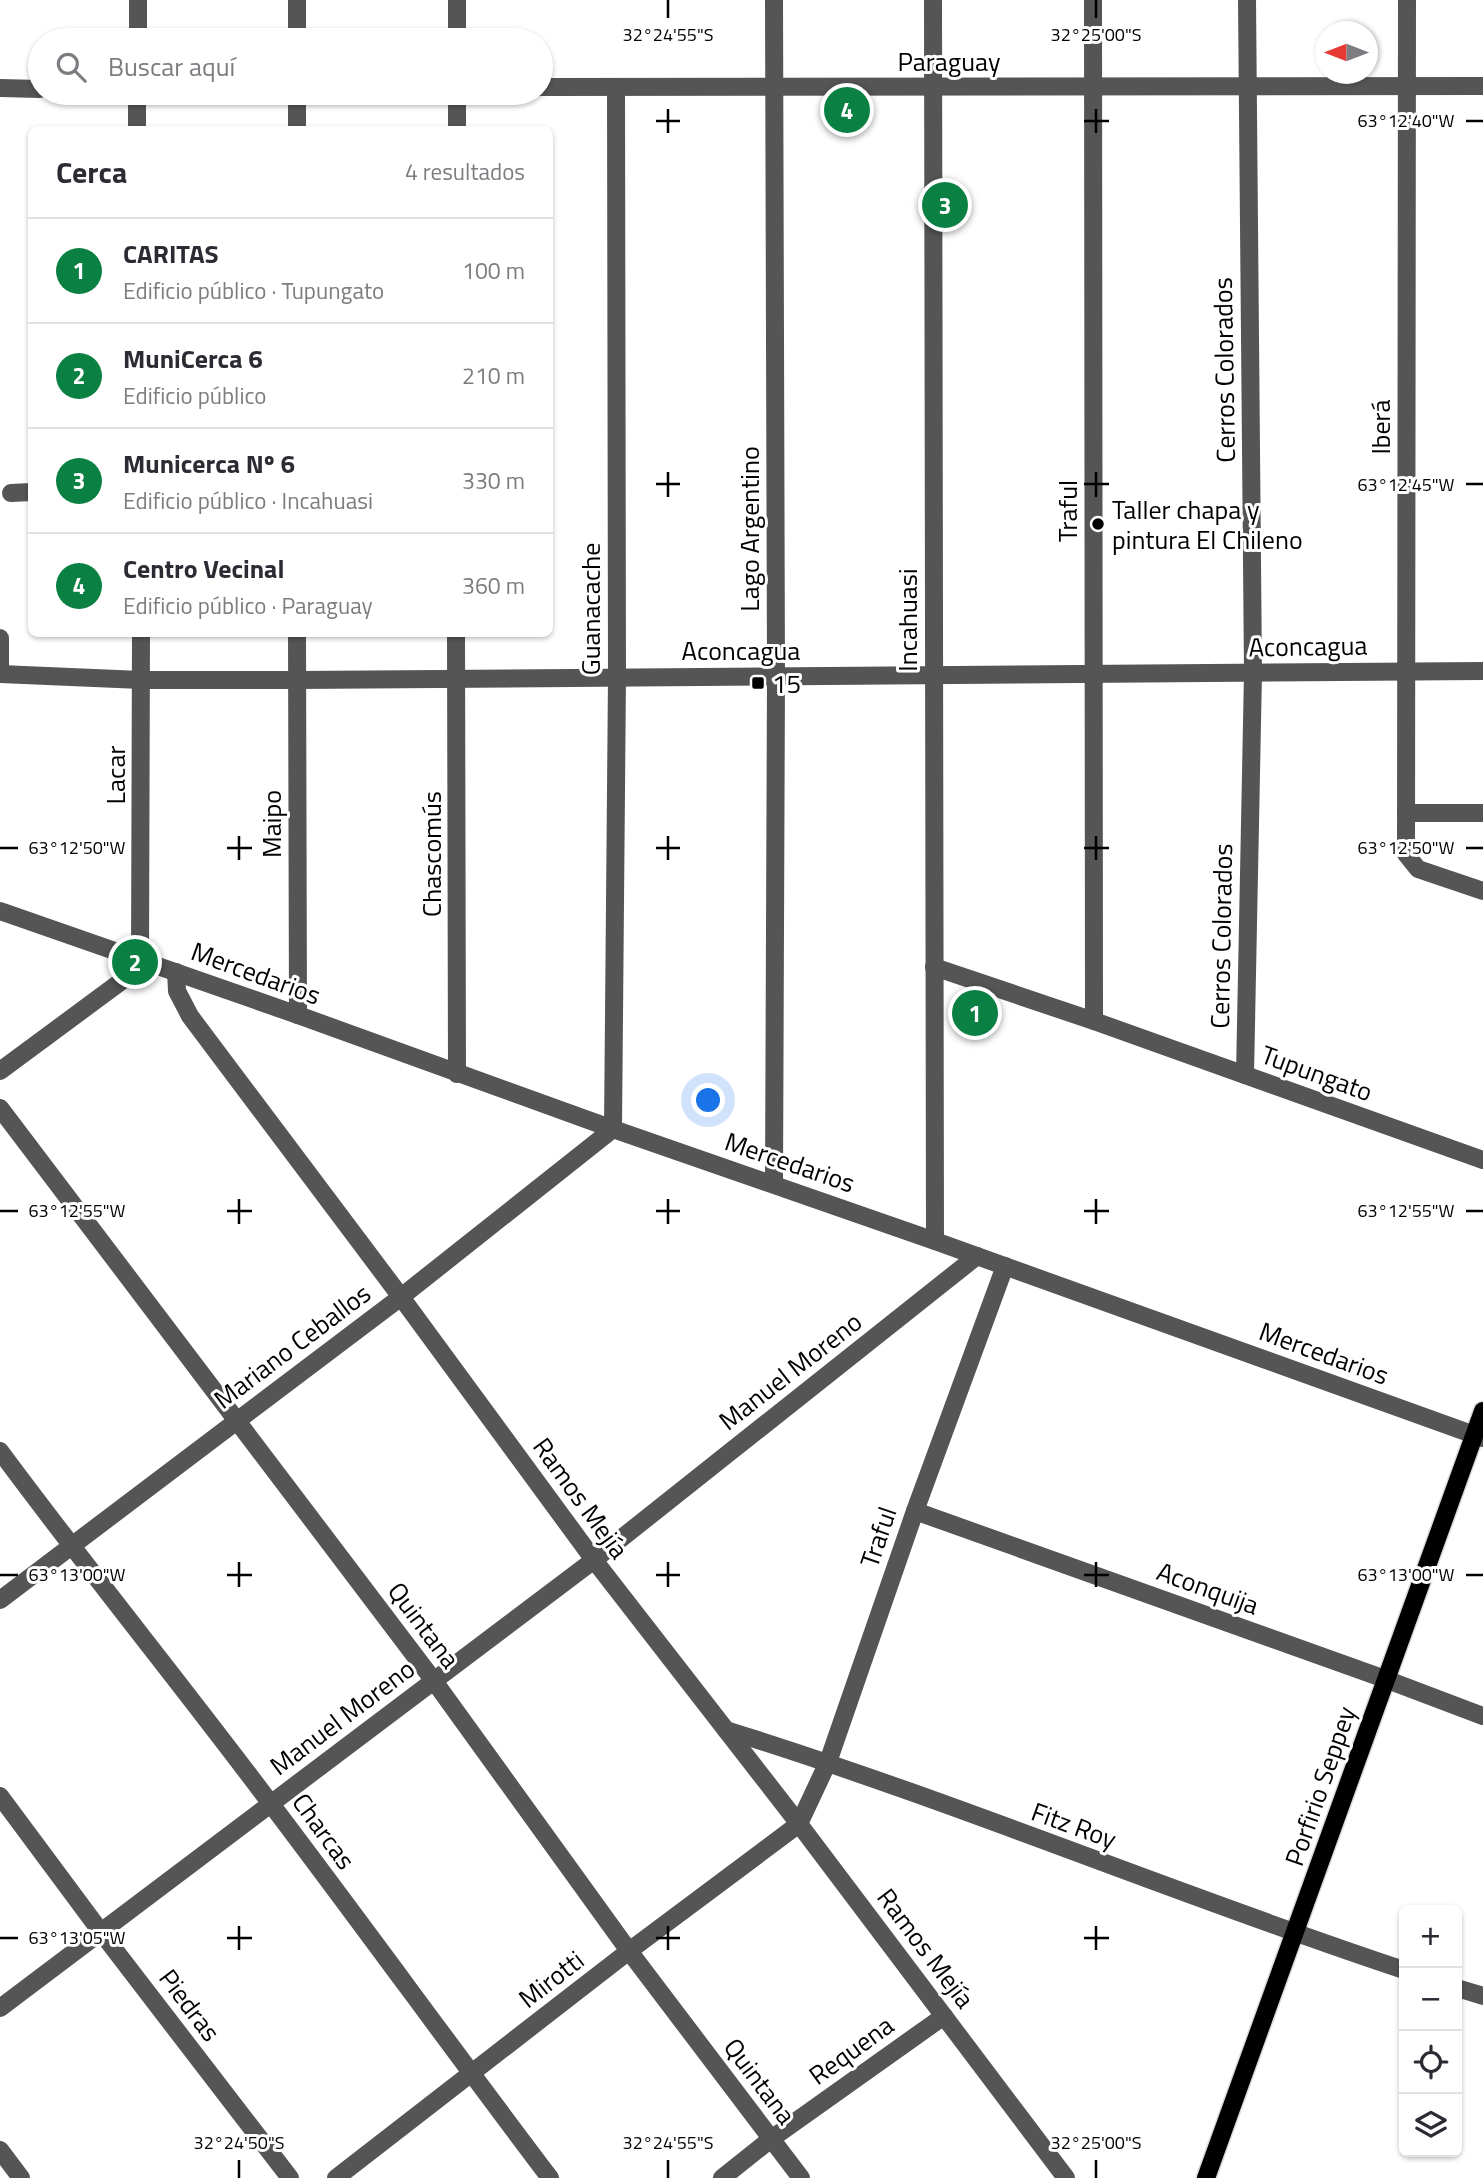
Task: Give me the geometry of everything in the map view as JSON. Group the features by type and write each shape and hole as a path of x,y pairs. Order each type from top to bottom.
{"main road":[{"name":"Porfirio Seppey","path":"1206,2178 1296,1934 1385,1679 1479,1436 1483,1411"}],"street":[{"path":"138,0 138,28"},
{"path":"297,0 297,28"},
{"path":"457,0 457,28"},
{"name":"Lago Argentino","path":"774,0 774,1184"},
{"name":"Incahuasi","path":"933,0 934,1241"},
{"name":"Traful","path":"1093,0 1094,1021"},
{"name":"Cerros Colorados","path":"1245,1075 1253,673 1247,0"},
{"name":"Iberá","path":"1407,0 1406,854 1418,869 1483,891"},
{"name":"Paraguay","path":"553,87 1483,86"},
{"path":"0,88 28,89"},
{"name":"Guanacache","path":"613,1129 617,677 615,88"},
{"path":"137,105 137,126"},
{"path":"297,105 297,126"},
{"path":"457,105 457,126"},
{"path":"11,493 28,492"},
{"name":"Lacar","path":"140,960 141,637"},
{"name":"Maipo","path":"298,637 298,1015"},
{"name":"Chascomús","path":"456,637 457,1074"},
{"path":"0,638 0,674"},
{"name":"Aconcagua","path":"0,674 141,680 298,680 1483,671"},
{"path":"1406,813 1483,813"},
{"name":"Mercedarios","path":"0,911 1479,1436"},
{"path":"0,1070 123,980 140,960"},
{"name":"Tupungato","path":"934,967 1094,1021 1483,1160"},
{"name":"Ramos Mejía","path":"176,972 177,991 190,1016 594,1560 799,1824 1066,2178"},
{"name":"Quintana","path":"0,1108 434,1681 629,1951 801,2178"},
{"name":"Mariano Ceballos","path":"0,1600 401,1297 613,1129"},
{"name":"Manuel Moreno","path":"0,2008 594,1560 977,1256"},
{"name":"Traful","path":"799,1824 828,1762 915,1511 1005,1266"},
{"name":"Charcas","path":"0,1451 70,1546 271,1803 550,2178"},
{"name":"Aconquija","path":"915,1511 1483,1716"},
{"name":"Fitz Roy","path":"726,1730 828,1762 1296,1934 1399,1968"},
{"name":"Piedras","path":"0,1796 290,2178"},
{"name":"Mirotti","path":"336,2178 629,1951 799,1824"},
{"path":"1462,1990 1483,1996"},
{"name":"Requena","path":"722,2178 771,2139 944,2016"},
{"path":"0,2150 21,2178"}],"place":[{"name":"Centro Vecinal","path":"847,110"},
{"name":"Municerca Nº 6","path":"945,205"},
{"name":"Taller chapa y pintura El Chileno","path":"1098,524"},
{"name":"15","path":"758,683"},
{"name":"MuniCerca 6","path":"135,962"},
{"name":"CARITAS","path":"975,1013"}]}
